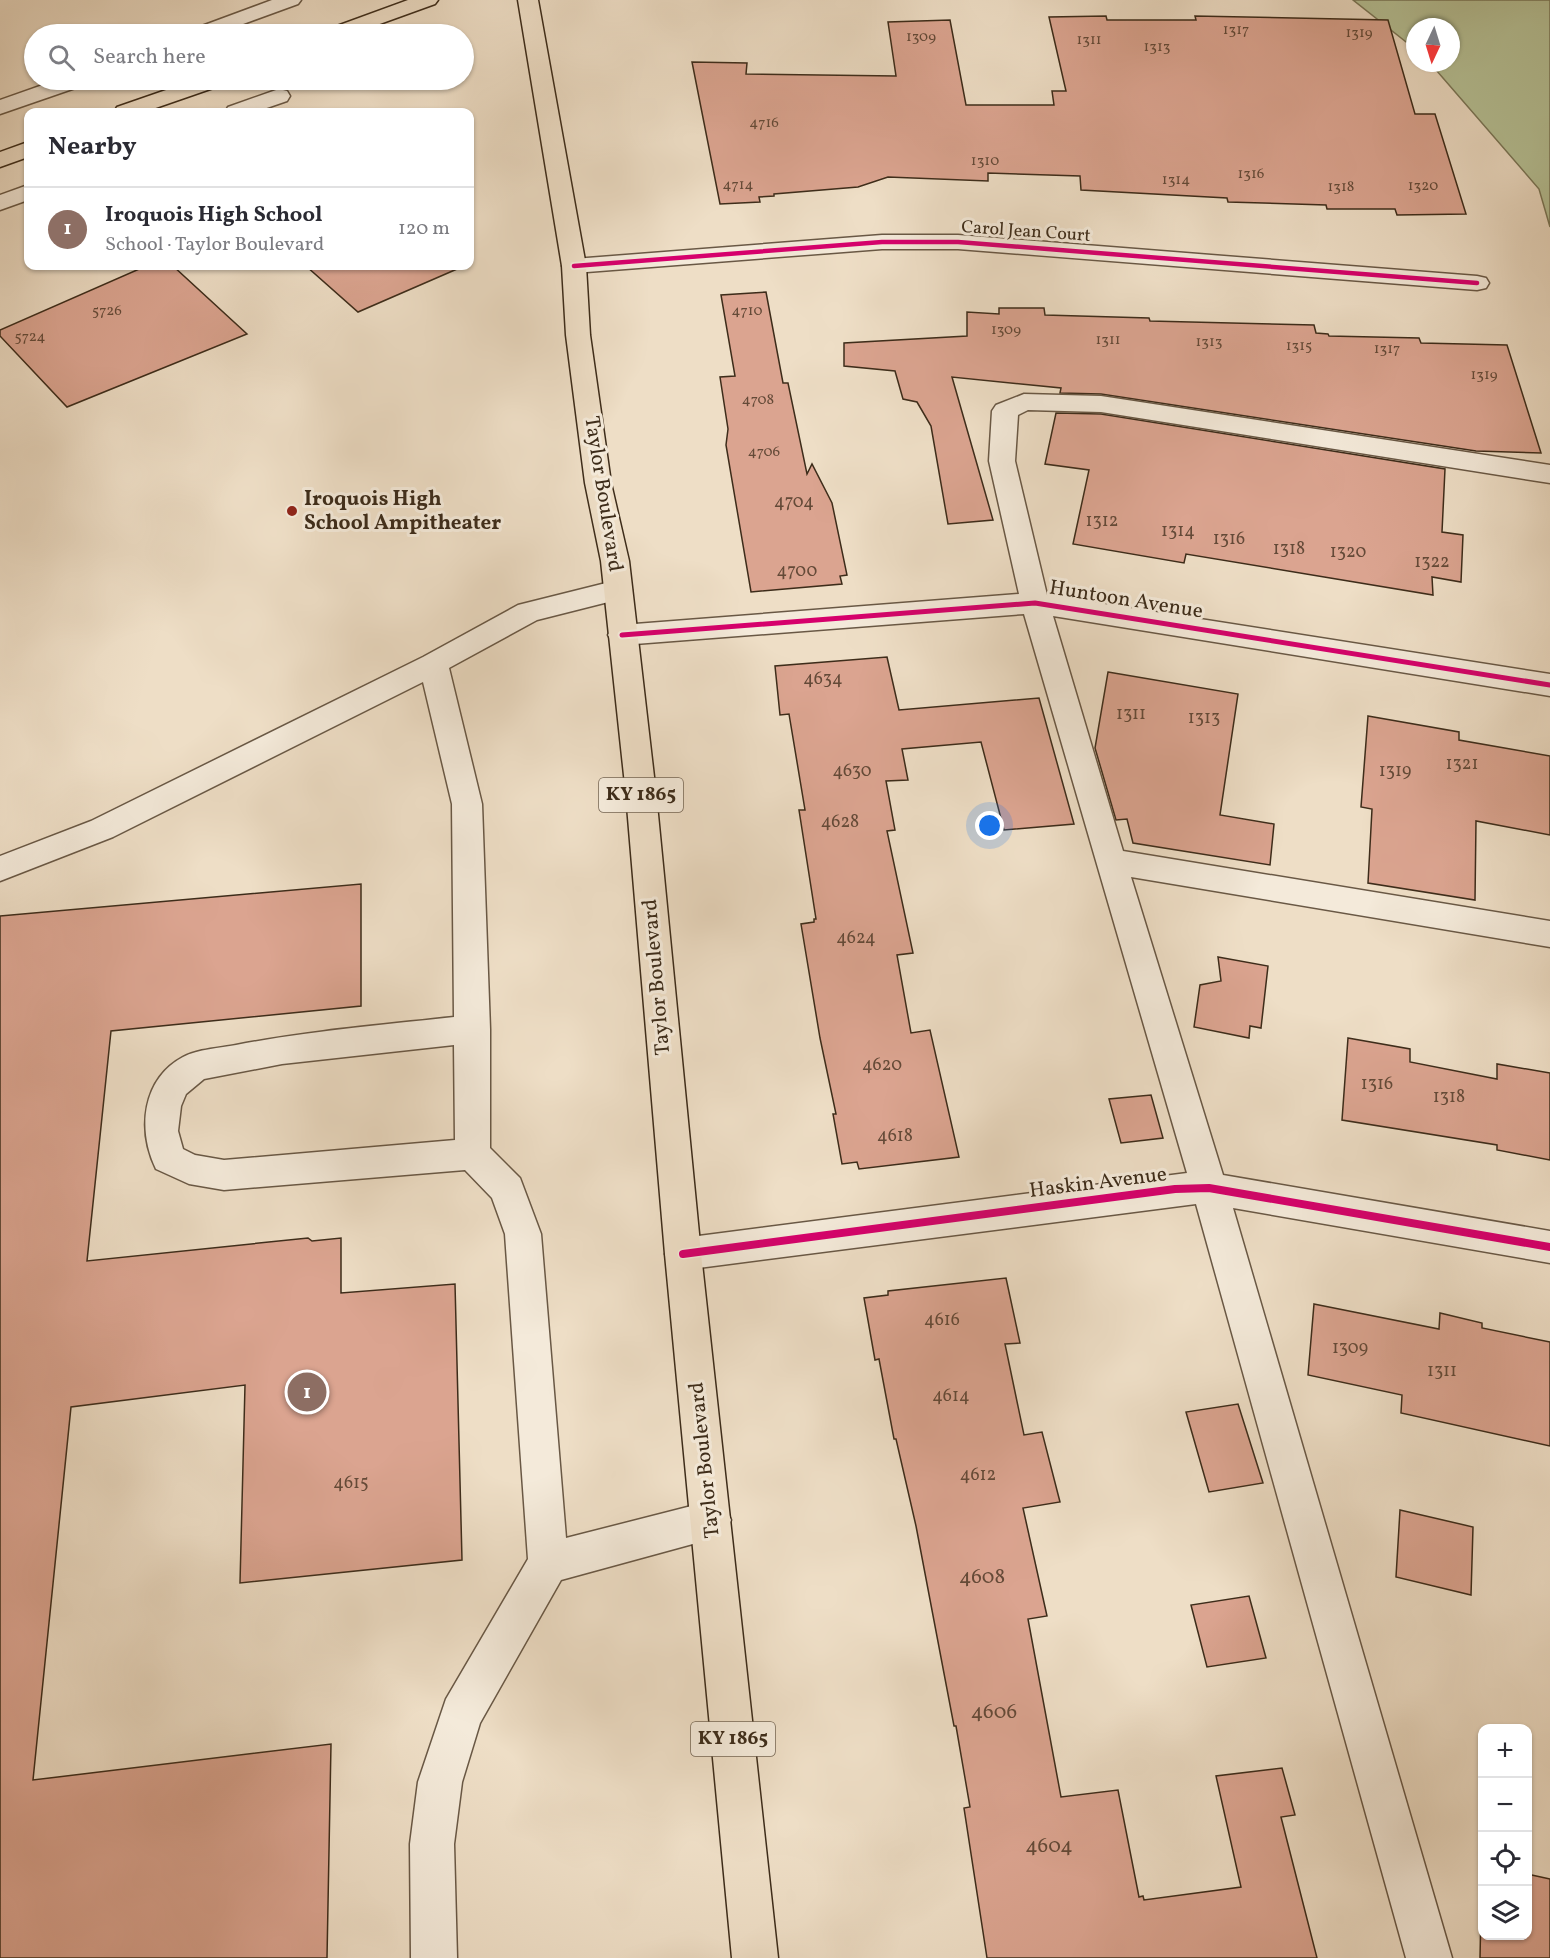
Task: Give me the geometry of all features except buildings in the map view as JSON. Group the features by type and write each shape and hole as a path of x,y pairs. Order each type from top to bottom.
{"main road":[{"path":"361,24 428,0"},
{"name":"Taylor Boulevard","path":"528,0 573,266 578,335 598,483 615,561 641,794 683,1254 755,1958"},
{"path":"145,108 189,90"},
{"path":"0,160 24,151"}],"street":[{"path":"225,24 291,0"},
{"path":"0,107 48,90"},
{"path":"247,108 279,96"},
{"path":"0,203 24,194"},
{"name":"Carol Jean Court","path":"573,266 882,242 958,242 1477,283"},
{"path":"1430,1958 1209,1188 1035,603 1002,461 1005,411 1024,402 1101,404 1550,474"},
{"path":"0,869 102,829 433,664 528,612 618,590"},
{"name":"Huntoon Avenue","path":"622,635 1035,603 1550,685"},
{"path":"433,664 467,804 473,1029 473,1154 507,1189 523,1234 548,1563 461,1714 440,1782 432,1844 434,1958"},
{"path":"1110,861 1550,934"},
{"path":"473,1029 282,1050 195,1067 172,1085 164,1106 161,1131 168,1158 189,1169 224,1175 473,1154"},
{"name":"Haskin Avenue","path":"683,1254 1175,1189 1209,1188 1550,1247"},
{"path":"548,1563 711,1520"}],"green space":[{"path":"1353,0 1550,0 1550,227 1539,189 1438,72 1460,72 1460,18 1406,18 1406,42"}],"cycle path":[{"path":"574,266 882,242 958,242 1477,283"},
{"path":"622,635 1035,603 1550,685"},
{"path":"683,1254 1175,1189 1209,1188 1550,1247"}],"place":[{"name":"Iroquois High School Ampitheater","path":"292,511"},
{"name":"Iroquois High School","path":"307,1392"}]}
